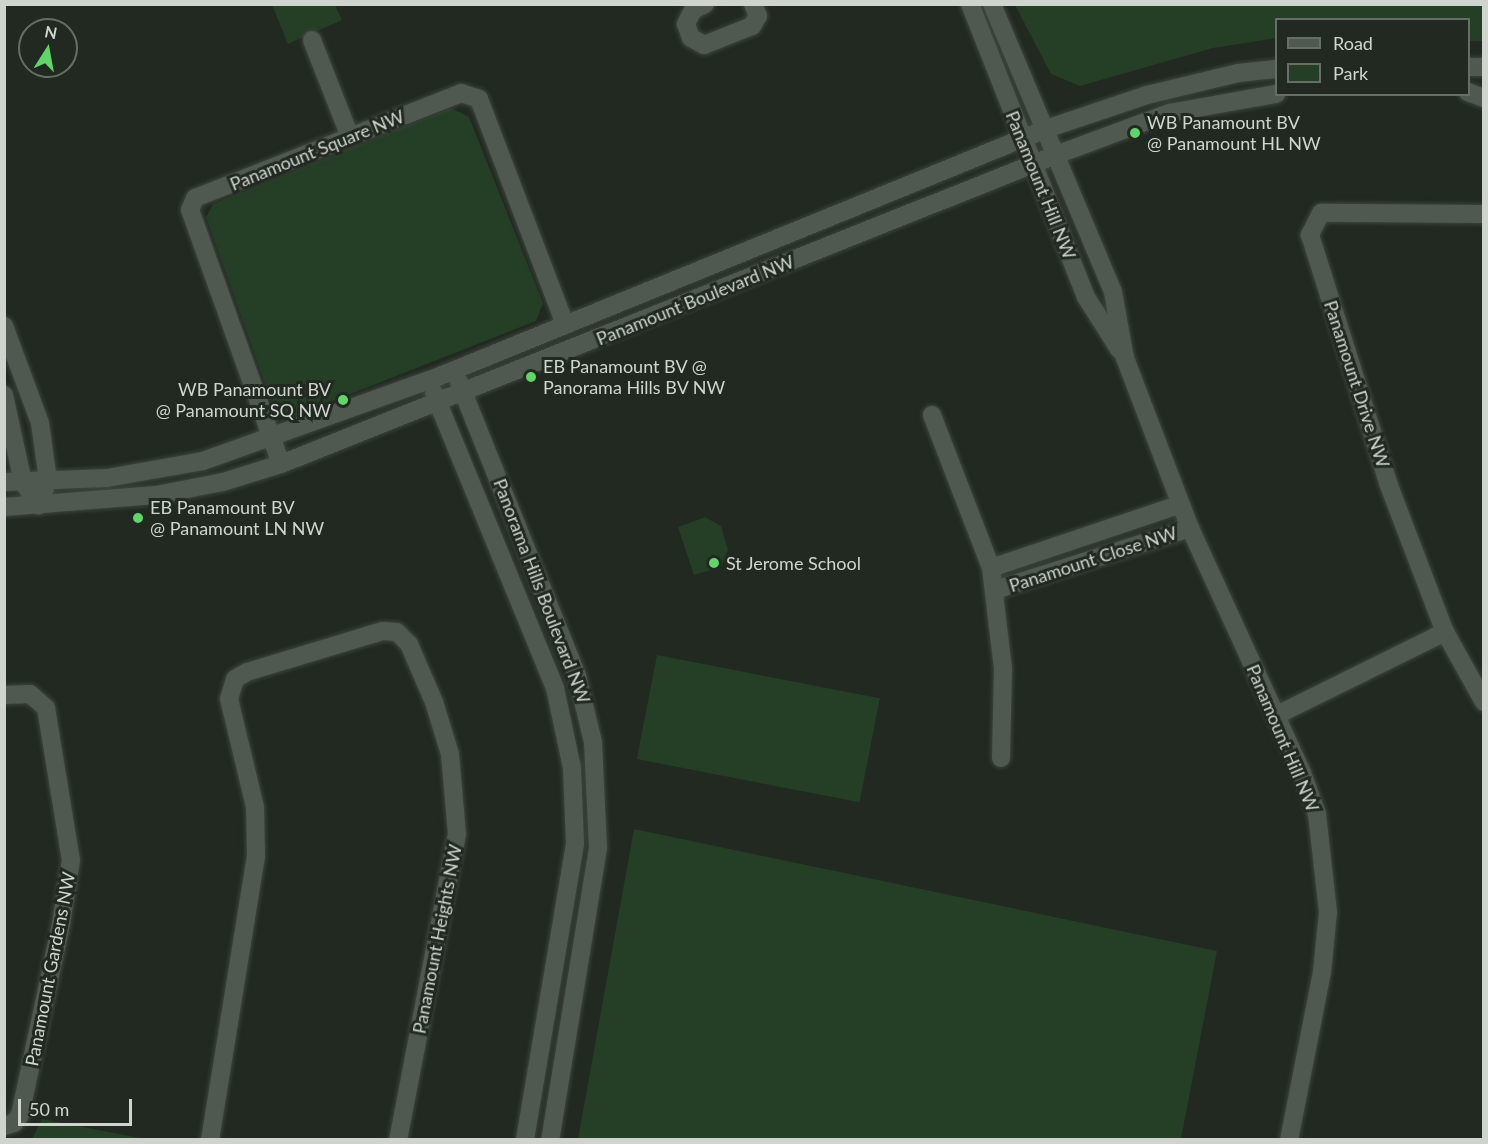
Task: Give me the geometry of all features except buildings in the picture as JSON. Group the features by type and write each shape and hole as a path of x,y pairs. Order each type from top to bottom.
{"street":[{"path":"705,4 693,10 686,24 691,38 704,45 752,26 758,16 753,4"},
{"name":"Panamount Hill NW","path":"970,4 1031,165 1086,297 1125,358"},
{"name":"Panamount Hill NW","path":"992,4 1113,292 1125,358 1190,528 1317,814 1328,912 1322,972 1289,1140"},
{"path":"312,40 350,137"},
{"name":"Panamount Boulevard NW","path":"4,482 107,478 203,461 271,439 453,371 1046,129 1147,95 1238,73 1275,69"},
{"name":"Panamount Square NW","path":"280,464 189,210 195,198 460,93 478,99 565,324"},
{"name":"Panamount Boulevard NW","path":"4,507 156,495 223,482 280,464 735,285 1056,154 1169,113 1275,94"},
{"name":"Panamount Drive NW","path":"1484,214 1321,213 1310,236 1388,483 1445,632 1484,702"},
{"path":"724,260 735,285"},
{"path":"565,324 575,348"},
{"path":"4,326 40,423 48,480 39,505"},
{"name":"Panorama Hills Boulevard NW","path":"453,371 464,392 578,676 593,742 598,848 550,1140"},
{"name":"Panorama Hills Boulevard NW","path":"429,380 555,688 572,768 575,844 525,1140"},
{"path":"4,395 23,482 39,505"},
{"path":"932,415 991,568 996,590 1004,668 1001,758"},
{"name":"Panamount Close NW","path":"991,568 1181,504"},
{"name":"Panamount Close NW","path":"996,590 1190,528"},
{"name":"Panamount Heights NW","path":"210,1140 256,857 255,807 229,699 235,679 247,672 383,631 397,632 409,644 434,702 450,754 457,834 398,1140"},
{"path":"1275,716 1445,632"},
{"name":"Panamount Gardens NW","path":"4,695 30,694 40,698 46,708 71,860 61,924 20,1115 14,1123 4,1126"}],"green space":[{"path":"272,5 335,5 342,20 288,44"},
{"path":"1015,5 1483,5 1483,41 1470,41 1470,18 1275,18 1275,38 1213,48 1080,86 1051,74"},
{"path":"451,108 469,117 543,303 536,321 292,417 275,411 206,217 213,204"},
{"path":"705,517 721,526 728,550 721,567 694,575 678,527"},
{"path":"657,655 880,698 860,802 637,759"},
{"path":"634,829 1217,951 1181,1139 578,1139"},
{"path":"42,1119 145,1139 32,1139"}],"place":[{"name":"WB Panamount BV @ Panamount HL NW","path":"1135,133"},
{"name":"EB Panamount BV @ Panorama Hills BV NW","path":"531,377"},
{"name":"WB Panamount BV @ Panamount SQ NW","path":"343,400"},
{"name":"EB Panamount BV @ Panamount LN NW","path":"138,518"},
{"name":"St Jerome School","path":"714,563"}]}
